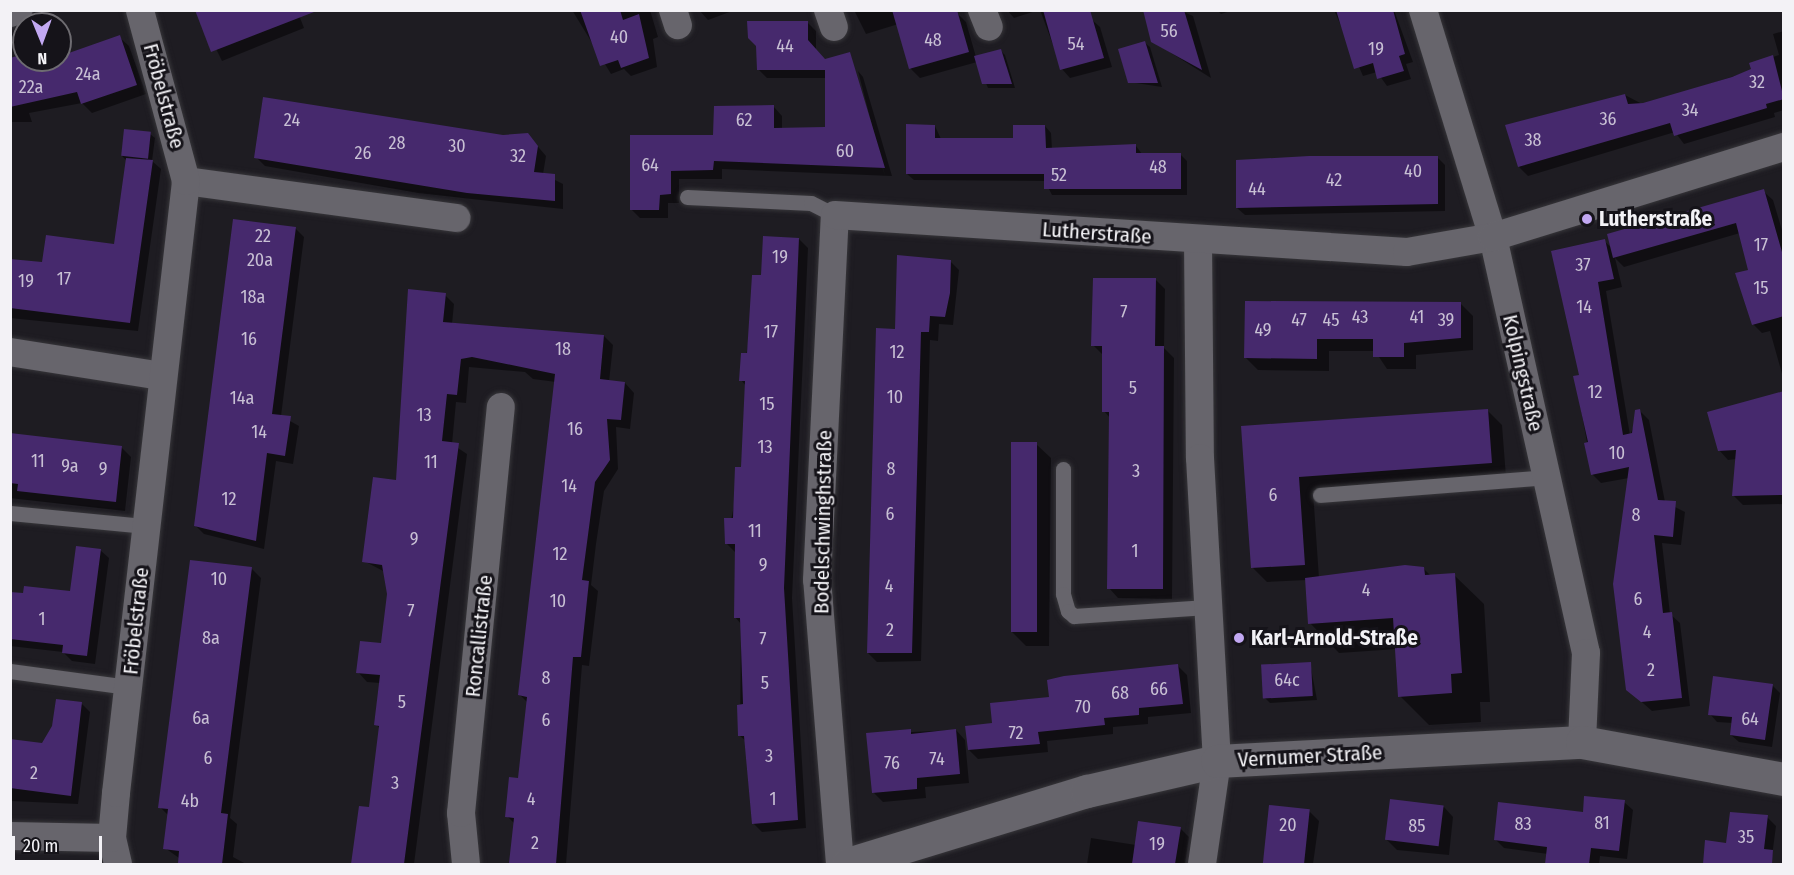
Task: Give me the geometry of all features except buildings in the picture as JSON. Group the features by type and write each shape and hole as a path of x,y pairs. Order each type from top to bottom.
{"street":[{"path":"10,14 19,10"},
{"name":"Fröbelstraße","path":"115,851 128,687 161,376 186,181 140,10"},
{"name":"Kolpingstraße","path":"1423,10 1493,237 1586,653 1582,742"},
{"name":"Lutherstraße","path":"835,215 1407,252 1493,237 1784,147"},
{"path":"186,181 456,218"},
{"name":"Bodelschwinghstraße","path":"835,215 817,580 840,864"},
{"path":"1198,240 1207,607 1217,761 1202,864"},
{"path":"10,352 161,376"},
{"name":"Roncallistraße","path":"466,864 461,813 501,407"},
{"name":"Vernumer Straße","path":"848,864 1087,791 1217,761 1582,742 1784,779"},
{"path":"10,836 115,851"}],"lane":[{"name":"Lutherstraße","path":"687,197 811,204 835,215"},
{"path":"1063,469 1063,594 1068,611 1074,616 1207,607"},
{"path":"1320,495 1547,477"},
{"path":"10,513 146,526"},
{"path":"10,670 128,687"}],"place":[{"name":"Lutherstraße","path":"1587,219"},
{"name":"Karl-Arnold-Straße","path":"1239,638"}]}
